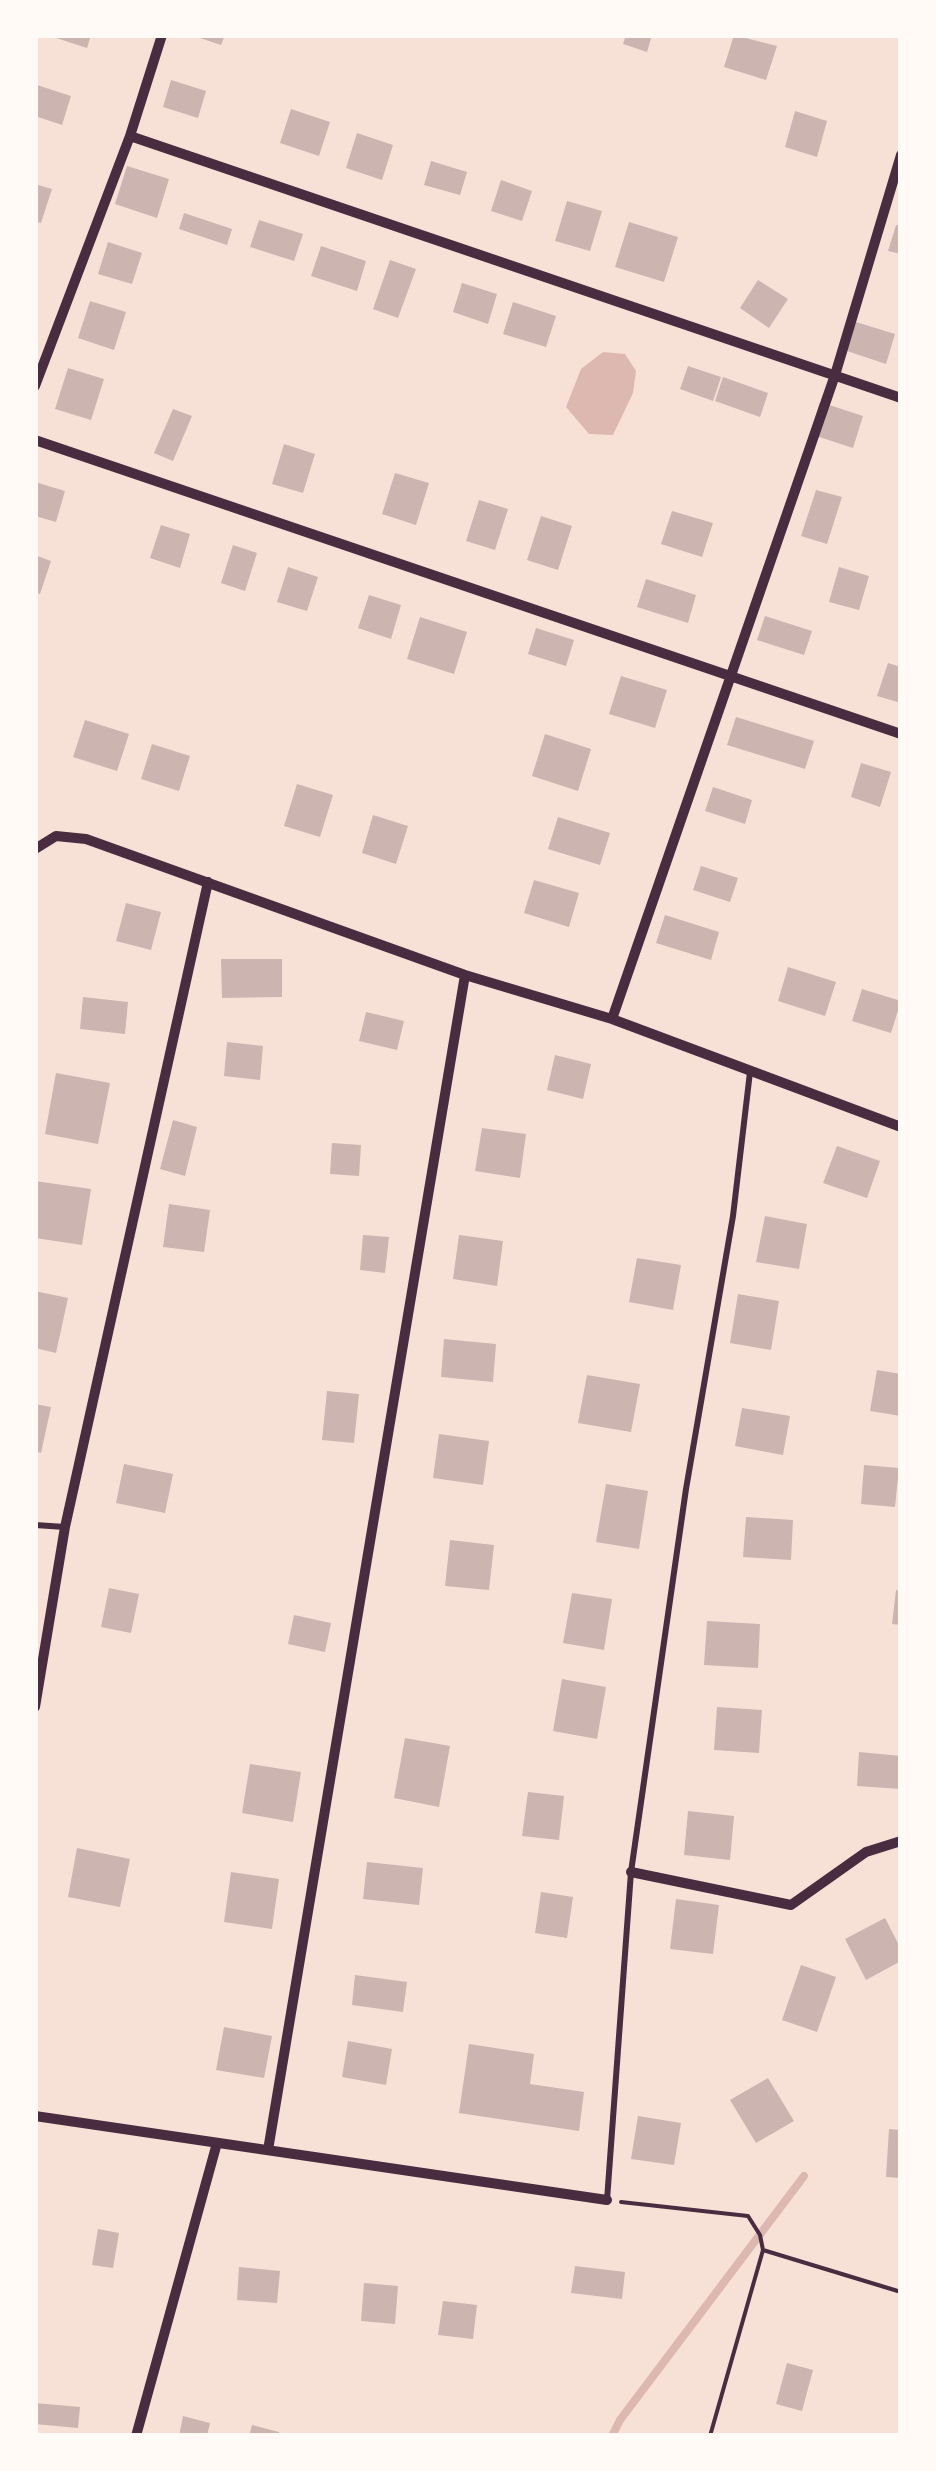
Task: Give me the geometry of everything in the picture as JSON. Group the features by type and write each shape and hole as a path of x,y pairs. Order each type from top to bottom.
{"street":[{"path":"35,386 130,136 162,35"},
{"path":"130,136 901,398"},
{"path":"612,1019 835,374 901,155"},
{"path":"35,440 901,734"},
{"path":"35,849 56,836 86,839 465,975 612,1019 901,1127"},
{"path":"35,1707 65,1527 208,882"},
{"path":"268,2150 465,975"},
{"path":"631,1872 791,1905 866,1852 901,1841"},
{"path":"35,2116 608,2200"},
{"path":"136,2436 217,2143"}],"lane":[{"path":"608,2200 631,1872 686,1489 733,1216 750,1072"},
{"path":"35,1526 65,1527"}],"path":[{"path":"608,2200 748,2216 760,2235 763,2250 710,2436"},
{"path":"763,2250 901,2292"}],"shaded area":[{"path":"603,352 625,354 636,371 633,393 613,435 589,434 566,407 581,369"}],"building":[{"path":"47,35 91,35 87,48"},
{"path":"191,35 225,35 221,45"},
{"path":"626,35 652,35 647,52 623,44"},
{"path":"734,35 777,46 766,80 724,67"},
{"path":"171,80 206,91 198,118 163,107"},
{"path":"37,85 71,96 62,125 35,116"},
{"path":"291,109 330,122 319,156 280,143"},
{"path":"795,111 827,121 817,157 785,147"},
{"path":"357,133 393,145 382,180 346,168"},
{"path":"431,161 467,172 460,195 424,185"},
{"path":"127,166 169,179 157,218 115,204"},
{"path":"501,180 532,191 522,221 491,211"},
{"path":"35,184 52,189 41,223 35,222"},
{"path":"567,201 602,211 590,251 555,241"},
{"path":"184,213 232,229 227,245 179,229"},
{"path":"259,220 303,234 294,261 250,247"},
{"path":"629,222 678,237 664,282 615,267"},
{"path":"896,225 901,226 901,254 888,251"},
{"path":"108,242 142,253 132,284 98,274"},
{"path":"321,246 366,261 357,291 311,276"},
{"path":"390,260 416,269 398,318 373,309"},
{"path":"758,280 788,299 769,328 740,308"},
{"path":"462,283 497,294 488,324 453,312"},
{"path":"90,301 126,312 114,350 78,338"},
{"path":"513,302 556,316 546,347 503,334"},
{"path":"856,322 895,334 886,364 847,351"},
{"path":"688,366 721,377 713,401 680,389"},
{"path":"68,368 104,379 91,420 55,409"},
{"path":"723,377 768,393 760,417 715,401"},
{"path":"820,402 863,416 853,448 810,434"},
{"path":"173,409 192,416 173,461 154,453"},
{"path":"284,444 315,454 303,493 272,484"},
{"path":"395,473 429,483 416,525 382,514"},
{"path":"35,482 65,491 56,522 35,516"},
{"path":"816,490 842,497 827,544 801,536"},
{"path":"479,500 508,509 495,550 466,541"},
{"path":"672,511 713,523 702,557 661,544"},
{"path":"541,516 572,526 558,570 527,560"},
{"path":"161,525 190,534 180,568 150,558"},
{"path":"233,545 257,553 245,591 221,583"},
{"path":"35,555 51,561 40,594 35,593"},
{"path":"288,567 318,577 307,611 277,602"},
{"path":"839,567 869,576 859,610 829,602"},
{"path":"646,579 696,595 688,623 637,607"},
{"path":"369,595 401,605 391,639 358,628"},
{"path":"765,616 812,631 804,655 757,640"},
{"path":"420,617 467,632 454,674 407,659"},
{"path":"536,628 574,640 566,666 528,654"},
{"path":"888,663 901,667 901,703 877,696"},
{"path":"621,676 667,690 655,728 609,714"},
{"path":"736,717 814,741 805,769 727,745"},
{"path":"85,720 129,734 117,771 73,757"},
{"path":"545,734 591,749 578,791 532,776"},
{"path":"152,744 190,756 179,791 141,779"},
{"path":"861,763 891,772 880,807 851,797"},
{"path":"297,784 333,795 320,837 284,826"},
{"path":"713,787 752,800 745,824 705,811"},
{"path":"373,815 408,826 396,864 362,853"},
{"path":"558,817 610,833 600,865 548,849"},
{"path":"701,866 738,878 730,902 693,890"},
{"path":"534,880 579,893 569,927 524,913"},
{"path":"126,903 161,912 151,950 116,941"},
{"path":"665,915 719,932 711,960 656,943"},
{"path":"221,959 282,959 282,997 222,998"},
{"path":"788,967 836,982 825,1016 778,1001"},
{"path":"862,989 901,1001 891,1033 852,1021"},
{"path":"83,997 128,1002 125,1034 80,1029"},
{"path":"366,1012 404,1021 397,1050 359,1041"},
{"path":"227,1042 263,1046 260,1080 224,1076"},
{"path":"555,1055 591,1064 583,1099 547,1090"},
{"path":"56,1073 110,1083 98,1144 45,1134"},
{"path":"173,1120 197,1127 185,1176 160,1169"},
{"path":"482,1128 526,1134 520,1178 475,1171"},
{"path":"332,1143 361,1145 359,1176 330,1174"},
{"path":"837,1146 880,1161 867,1198 823,1183"},
{"path":"35,1181 91,1189 82,1245 35,1238"},
{"path":"169,1204 210,1210 204,1252 163,1247"},
{"path":"765,1216 807,1224 799,1269 756,1262"},
{"path":"363,1235 389,1237 385,1273 360,1270"},
{"path":"459,1235 503,1241 497,1286 453,1279"},
{"path":"637,1258 681,1265 673,1310 629,1302"},
{"path":"35,1291 68,1298 56,1353 35,1348"},
{"path":"738,1294 779,1301 771,1350 730,1343"},
{"path":"444,1339 496,1344 493,1382 441,1377"},
{"path":"877,1370 901,1374 901,1416 870,1411"},
{"path":"587,1375 640,1384 631,1432 578,1423"},
{"path":"327,1391 359,1394 354,1443 322,1440"},
{"path":"35,1404 51,1407 41,1453 35,1451"},
{"path":"742,1408 790,1416 783,1455 735,1446"},
{"path":"439,1434 489,1441 483,1485 433,1478"},
{"path":"124,1464 173,1474 165,1513 116,1503"},
{"path":"864,1465 899,1468 895,1507 861,1504"},
{"path":"606,1484 648,1491 639,1549 596,1542"},
{"path":"746,1517 793,1520 791,1560 743,1557"},
{"path":"450,1540 494,1545 489,1590 445,1586"},
{"path":"109,1588 139,1594 131,1633 101,1627"},
{"path":"896,1590 901,1591 901,1625 892,1624"},
{"path":"572,1593 612,1599 604,1650 563,1643"},
{"path":"294,1615 331,1623 325,1652 288,1644"},
{"path":"707,1621 760,1624 758,1668 704,1665"},
{"path":"562,1679 606,1687 597,1739 553,1731"},
{"path":"717,1707 762,1710 759,1753 714,1750"},
{"path":"405,1738 450,1746 439,1807 394,1798"},
{"path":"859,1752 901,1756 901,1789 857,1786"},
{"path":"250,1764 301,1772 293,1822 242,1813"},
{"path":"528,1792 564,1796 559,1840 522,1836"},
{"path":"688,1811 734,1816 730,1860 684,1855"},
{"path":"77,1848 130,1859 120,1907 68,1897"},
{"path":"367,1862 423,1868 419,1905 363,1899"},
{"path":"231,1872 279,1879 272,1929 224,1922"},
{"path":"541,1892 573,1897 567,1938 535,1933"},
{"path":"676,1899 719,1905 713,1954 670,1949"},
{"path":"885,1918 901,1949 901,1961 866,1980 845,1939"},
{"path":"801,1965 836,1977 817,2032 782,2020"},
{"path":"355,1975 407,1982 403,2012 352,2005"},
{"path":"224,2027 272,2036 264,2078 216,2070"},
{"path":"348,2041 392,2049 386,2085 342,2077"},
{"path":"469,2044 534,2054 530,2084 584,2092 579,2131 459,2113"},
{"path":"768,2078 794,2121 756,2143 730,2100"},
{"path":"638,2116 681,2123 674,2165 631,2159"},
{"path":"889,2129 901,2130 901,2178 886,2177"},
{"path":"98,2229 119,2233 113,2268 92,2265"},
{"path":"575,2266 625,2272 622,2299 571,2293"},
{"path":"239,2267 280,2271 277,2303 237,2300"},
{"path":"364,2283 398,2286 395,2324 361,2321"},
{"path":"443,2301 477,2305 473,2339 438,2335"},
{"path":"787,2363 813,2370 802,2411 776,2404"},
{"path":"35,2403 80,2407 78,2428 35,2424"},
{"path":"183,2416 210,2423 207,2436 179,2436"},
{"path":"252,2425 279,2432 278,2436 249,2436"}],"waterway":[{"path":"612,2436 620,2420 804,2176"}]}
